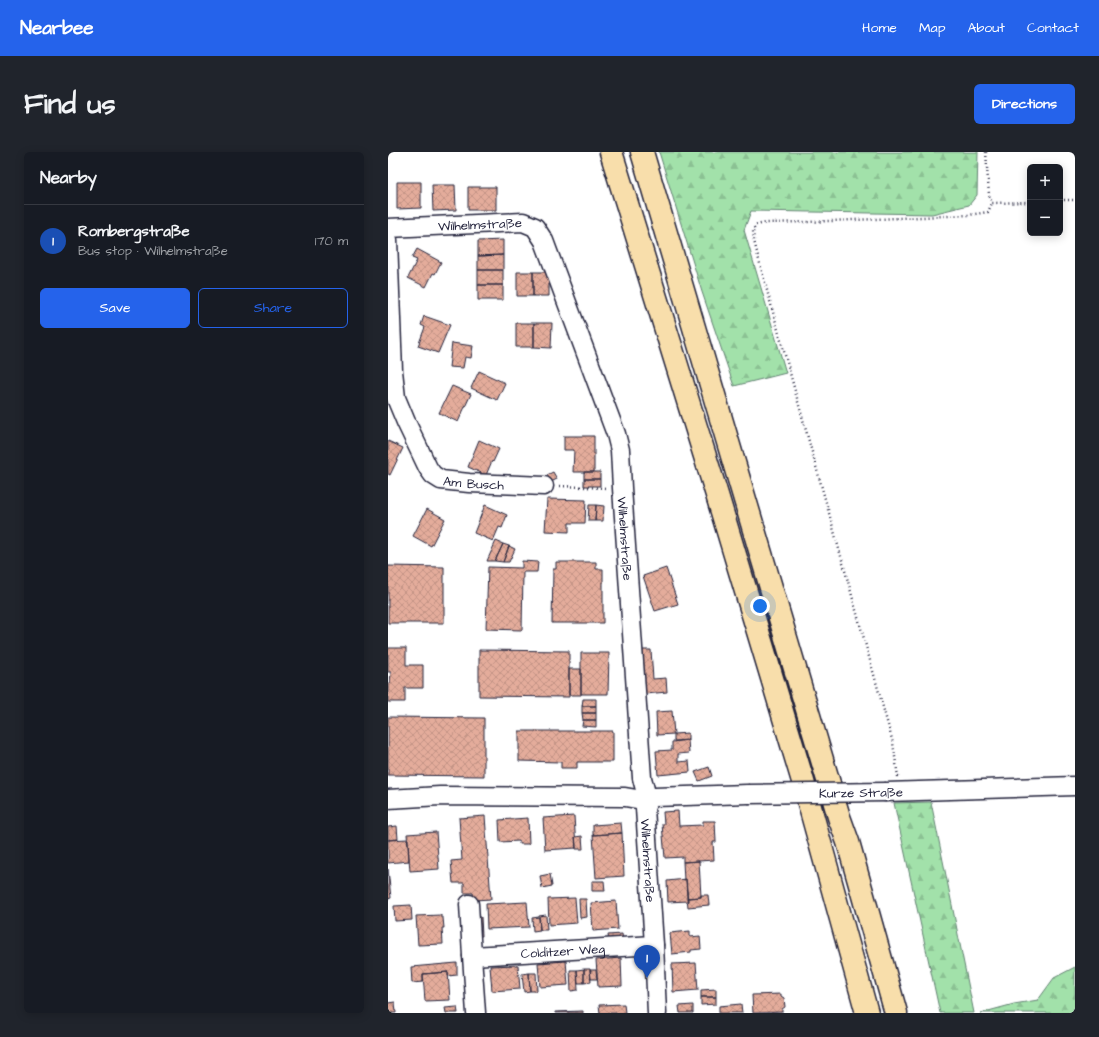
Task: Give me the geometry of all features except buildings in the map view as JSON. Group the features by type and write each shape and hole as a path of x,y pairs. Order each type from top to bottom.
{"highway":[{"path":"611,152 717,495 797,763 867,1013"},
{"path":"642,152 848,842 896,1013"}],"street":[{"name":"Wilhelmstraße","path":"388,228 523,222 535,227 544,241 616,434 620,450 642,778 648,801 645,808 657,1013"},
{"name":"Am Busch","path":"388,240 393,371 396,398 428,468 433,475 442,480 468,483 544,486"},
{"name":"Kurze Straße","path":"648,801 654,797 1075,786"},
{"path":"388,799 440,796 625,797 648,801"},
{"path":"469,904 476,1013"},
{"name":"Colditzer Weg","path":"472,956 654,945"}],"path":[{"path":"893,791 893,743 766,286 754,241 754,230 756,225 766,223 969,216 988,212 992,203 989,195 986,152"},
{"path":"1063,200 1075,200"},
{"path":"992,203 1027,202"},
{"path":"544,486 622,488"}],"green space":[{"path":"659,152 978,152 977,195 969,205 932,214 751,211 744,230 786,373 734,386 702,292"},
{"path":"931,802 974,1013 940,1013 894,803"},
{"path":"1075,967 1075,1007 1073,1010 1075,1013 981,1013 1014,1004 1038,1000 1054,978"}],"place":[{"name":"Rombergstraße","path":"647,978"}]}
